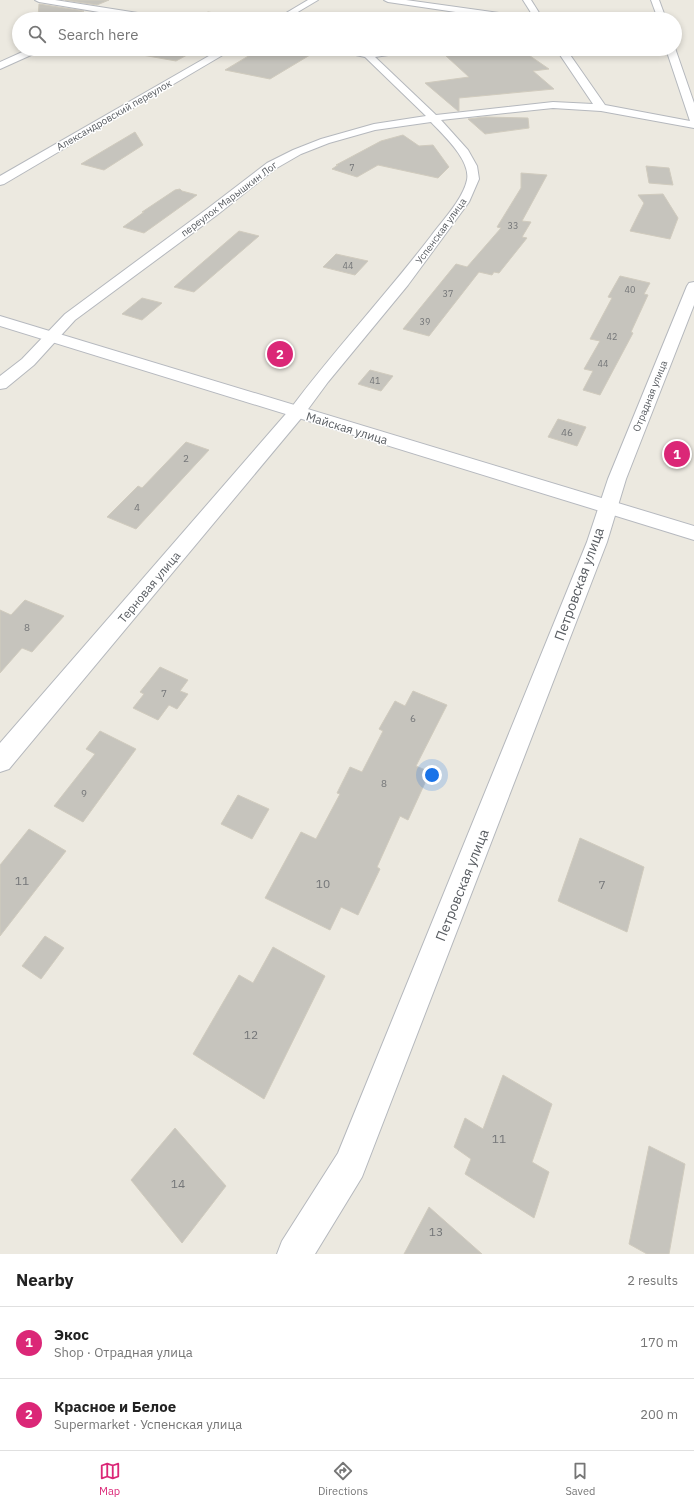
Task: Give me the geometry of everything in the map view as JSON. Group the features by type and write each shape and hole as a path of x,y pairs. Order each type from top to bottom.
{"street":[{"path":"39,0 116,12 129,6"},
{"path":"293,12 314,0"},
{"path":"388,0 472,12"},
{"path":"527,0 535,12"},
{"path":"656,0 660,12"},
{"path":"0,66 21,56"},
{"name":"Александровский переулок","path":"0,181 216,56"},
{"name":"Успенская улица","path":"297,412 322,378 403,282 464,202 473,179 472,166 464,152 433,118 370,56"},
{"path":"566,56 601,108"},
{"path":"673,56 694,119"},
{"path":"0,59 10,61"},
{"name":"переулок Марышкин Лог","path":"0,384 28,362 70,317 212,212 271,166 297,152 348,134 374,128 433,118 538,106 566,105 601,108 694,124"},
{"name":"Отрадная улица","path":"607,507 694,286"},
{"name":"Майская улица","path":"0,321 694,533"},
{"name":"Терновая улица","path":"0,761 297,412"},
{"name":"Петровская улица","path":"295,1254 350,1165 594,550 607,507"}],"building":[{"path":"65,0 109,0 97,5"},
{"path":"39,4 84,11 82,12 38,12"},
{"path":"148,56 185,56 176,61"},
{"path":"248,56 308,56 270,79 225,70"},
{"path":"446,56 530,56 549,69 533,71 554,89 459,98 458,111 425,83 469,77"},
{"path":"485,117 528,118 529,128 485,134 468,119"},
{"path":"135,132 143,145 104,170 81,164"},
{"path":"403,135 419,146 433,145 449,167 438,178 378,165 357,177 332,169 338,165 336,165 381,141"},
{"path":"646,166 669,168 673,185 649,183"},
{"path":"521,173 547,175 522,221 531,222 522,237 527,238 499,273 494,272 492,275 479,272 429,336 403,329 456,264 467,267 501,228 497,227 521,188"},
{"path":"180,189 182,191 197,195 144,233 123,227 144,212 142,212 175,190"},
{"path":"663,194 678,218 670,239 630,231 644,203 638,195"},
{"path":"239,231 259,236 194,292 174,287"},
{"path":"336,254 368,261 355,275 323,267"},
{"path":"620,276 650,283 644,294 648,295 631,332 633,333 600,395 583,390 593,371 584,369 600,341 590,339 612,298 608,297"},
{"path":"142,298 162,303 142,320 122,314"},
{"path":"370,370 393,376 381,391 358,384"},
{"path":"558,419 586,427 577,446 548,437"},
{"path":"186,442 209,450 136,529 107,517 138,486 142,488"},
{"path":"25,600 64,616 32,652 22,648 0,673 0,610 11,615"},
{"path":"160,667 188,680 180,691 188,694 177,709 169,705 158,720 133,708 144,694 140,692"},
{"path":"413,691 447,705 416,766 430,772 408,820 400,816 377,867 380,869 358,915 341,907 330,930 265,898 301,832 316,839 340,794 337,793 350,767 362,772 383,731 379,729 395,701 405,706"},
{"path":"100,731 136,749 83,822 54,806 95,754 86,749"},
{"path":"238,795 269,809 252,839 221,824"},
{"path":"29,829 66,851 0,936 0,865"},
{"path":"580,838 644,867 627,932 558,901"},
{"path":"45,936 64,948 41,979 22,966"},
{"path":"273,947 325,976 264,1099 193,1054 239,975 253,983"},
{"path":"503,1075 552,1104 532,1162 549,1172 534,1218 465,1174 471,1159 454,1147 465,1118 483,1129"},
{"path":"175,1128 226,1186 182,1243 131,1180"},
{"path":"649,1146 685,1164 669,1254 647,1254 629,1244"},
{"path":"429,1207 482,1254 404,1254"}],"place":[{"name":"Красное и Белое","path":"280,354"},
{"name":"Экос","path":"677,454"}]}
